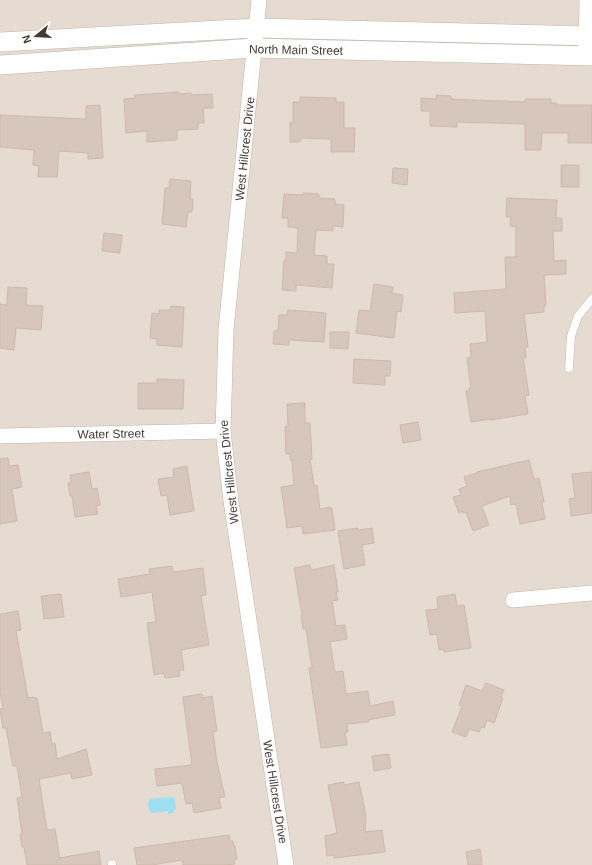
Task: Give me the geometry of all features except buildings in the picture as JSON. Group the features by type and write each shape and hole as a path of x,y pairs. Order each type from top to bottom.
{"street":[{"name":"West Hillcrest Drive","path":"259,0 226,330 223,432 231,501 286,865"},
{"path":"587,0 589,56"},
{"name":"North Main Street","path":"0,42 256,28 589,36"},
{"name":"North Main Street","path":"0,64 255,48 589,56"},
{"name":"Water Street","path":"0,436 223,432"},
{"path":"513,600 592,593"}],"lane":[{"path":"569,368 570,336 578,316 592,299"}],"shaded area":[{"path":"0,0 592,0 592,865 0,865"}],"water":[{"path":"172,797 175,799 176,809 174,810 174,813 168,814 168,811 152,813 149,811 148,803 150,799"}]}
